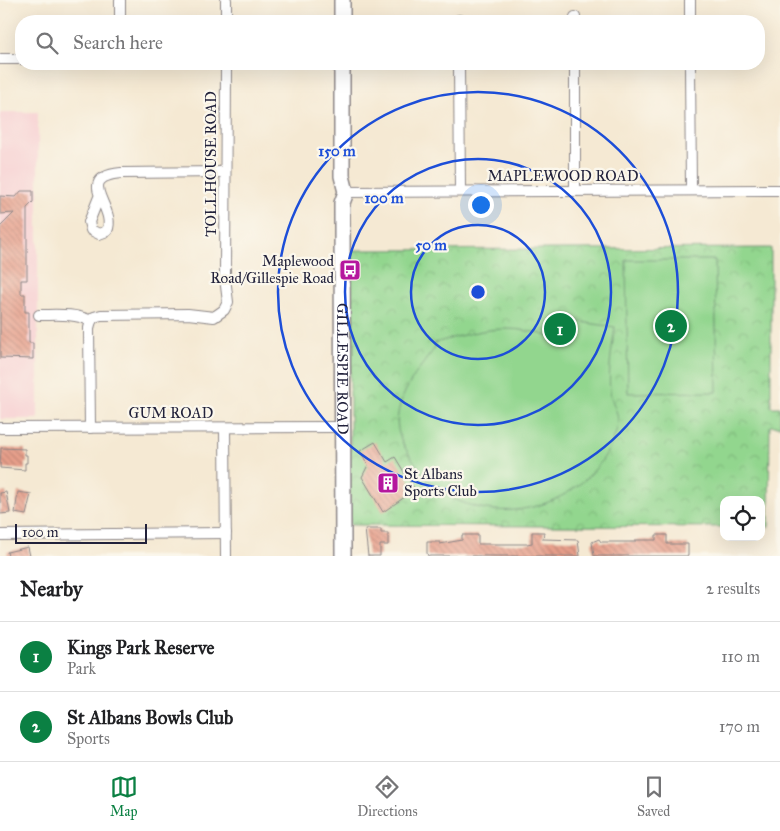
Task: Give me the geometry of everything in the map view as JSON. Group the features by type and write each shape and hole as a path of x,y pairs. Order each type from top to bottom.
{"street":[{"path":"120,0 120,15"},
{"path":"226,0 226,15"},
{"path":"342,0 342,15"},
{"path":"690,0 690,15"},
{"path":"0,59 15,59"},
{"name":"TOLLHOUSE ROAD","path":"91,321 101,315 188,314 214,317 224,310 228,302 225,278 226,70"},
{"name":"GILLESPIE ROAD","path":"342,70 342,176 346,192 342,203 343,556"},
{"path":"459,70 460,191"},
{"path":"575,70 575,191"},
{"path":"690,70 691,190"},
{"path":"99,197 100,181 104,176 110,174 225,172"},
{"name":"MAPLEWOOD ROAD","path":"346,192 780,190"},
{"path":"39,315 72,315 91,321 89,328 90,428"},
{"name":"GUM ROAD","path":"0,428 342,427"},
{"path":"225,428 226,556"},
{"path":"0,534 226,533"}],"shaded area":[{"path":"0,112 38,112 38,419 0,419"}],"green space":[{"path":"771,248 771,407 780,407 780,426 770,426 769,527 765,527 765,496 720,496 720,527 350,525 350,250"},
{"path":"626,260 715,260 717,392 628,393"},
{"path":"567,320 615,327 610,391 618,426 603,459 585,480 561,496 535,506 508,510 480,508 453,498 429,481 402,442 398,429 398,417 400,404 405,392 435,348 435,343 467,334 496,329 525,330 557,339"}],"building":[{"path":"21,191 33,191 33,202 27,208 27,280 21,280 21,294 25,294 25,312 29,312 29,343 33,343 33,359 0,358 0,227 14,213 0,214 0,196 16,197"},
{"name":"St Albans Sports Club","path":"375,442 387,462 395,457 415,490 383,512 362,477 368,465 360,451"},
{"path":"1,448 25,449 27,463 25,463 25,470 0,468"},
{"path":"6,492 10,513 0,514 0,493"},
{"path":"18,492 31,494 26,515 15,513"},
{"path":"365,529 381,529 381,533 388,533 388,545 380,545 380,556 368,556"},
{"path":"532,532 544,532 543,539 578,540 580,556 428,556 427,553 427,542 440,542 440,544 462,540 462,535 478,535 478,544 532,543"},
{"path":"656,535 667,535 667,544 688,544 688,556 594,556 592,542 599,539 601,542 635,542 635,540 656,540"},
{"path":"28,547 30,556 8,556 7,552"}],"place":[{"name":"Maplewood Road/Gillespie Road","path":"350,270"},
{"name":"St Albans Bowls Club","path":"671,326"},
{"name":"Kings Park Reserve","path":"560,329"},
{"name":"St Albans Sports Club","path":"388,483"}]}
